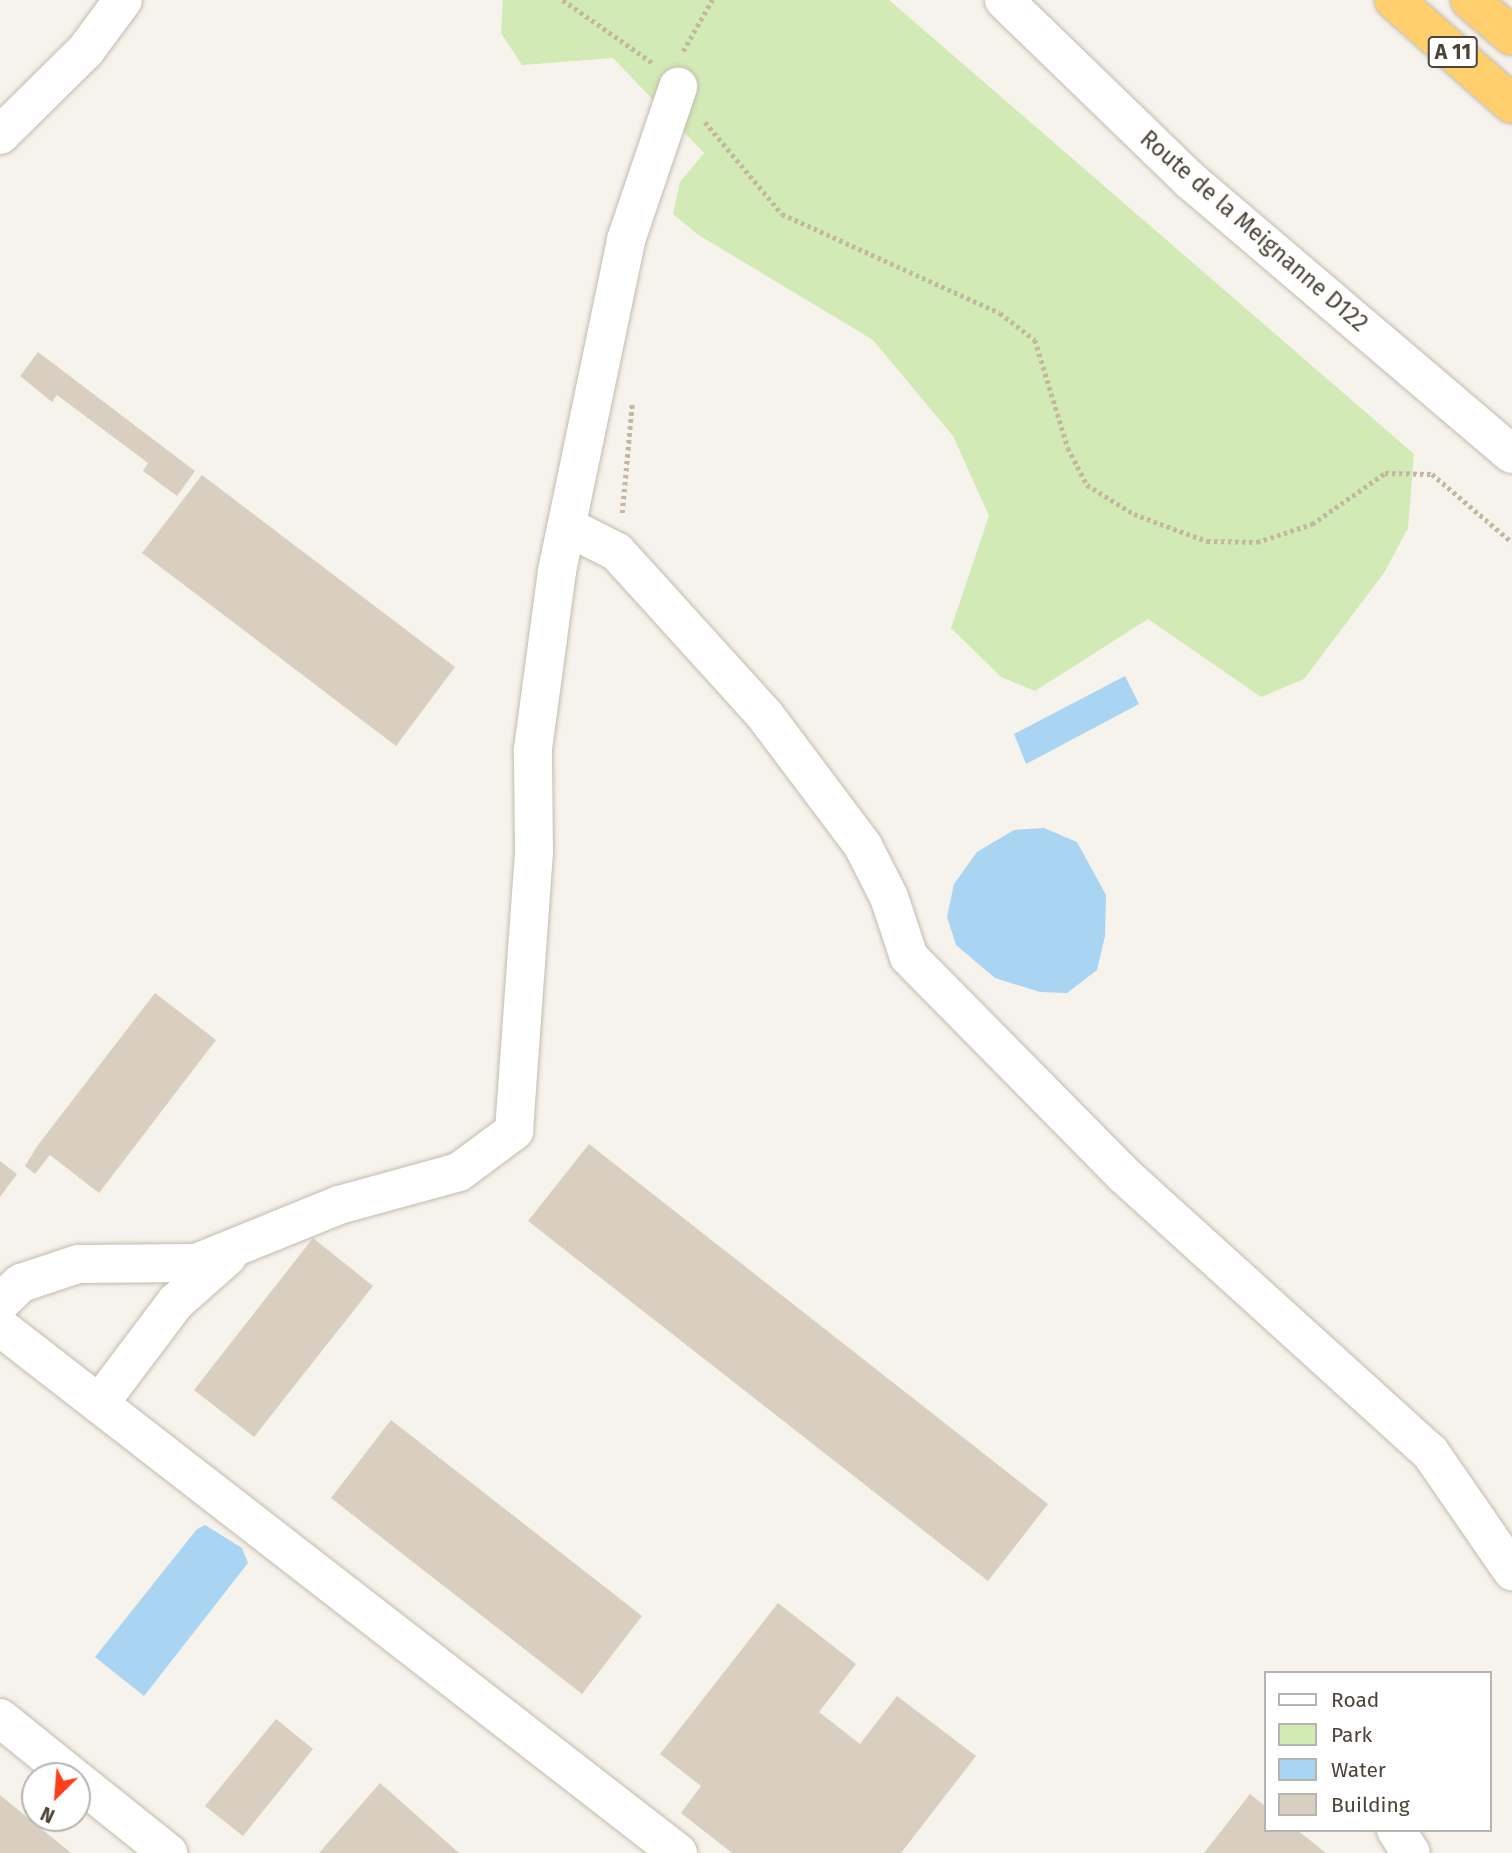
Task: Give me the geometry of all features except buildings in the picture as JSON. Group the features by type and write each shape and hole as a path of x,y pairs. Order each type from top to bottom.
{"highway":[{"name":"A 11","path":"1394,0 1512,104"},
{"name":"A 11","path":"1470,0 1512,36"}],"street":[{"path":"0,135 86,50 123,0"},
{"name":"Route de la Meignanne D122","path":"1004,0 1191,181 1512,454"},
{"path":"0,1303 21,1283 78,1264 196,1262 339,1205 459,1172 514,1131 519,1005 534,853 533,749 568,527 626,240 673,81"},
{"path":"568,527 617,552 764,714 863,846 889,897 909,957 1124,1175 1430,1452 1512,1571"},
{"path":"99,1404 176,1302 250,1241"},
{"path":"0,1327 644,1838 678,1853"},
{"path":"0,1718 55,1762"},
{"path":"91,1791 168,1853"},
{"path":"1397,1832 1411,1853"}],"path":[{"path":"563,0 673,81 755,188 782,214 1000,313 1035,340 1068,448 1087,485 1134,514 1207,541 1257,542 1312,524 1385,472 1432,474 1512,542"},
{"path":"673,81 712,0"},
{"path":"603,352 619,367 631,395 633,426 617,552"}],"green space":[{"path":"503,0 889,0 1414,454 1408,528 1384,573 1304,679 1261,697 1148,619 1035,691 1001,677 951,628 989,516 953,436 873,340 697,234 673,214 680,182 704,153 613,58 522,65 501,33"}],"water":[{"path":"1125,676 1139,704 1026,764 1014,734"},
{"path":"1044,828 1077,842 1106,895 1105,936 1097,970 1067,993 1040,992 995,978 956,945 947,917 954,884 977,852 1014,830"},
{"path":"205,1525 242,1548 248,1563 144,1696 95,1657 197,1529"}]}
